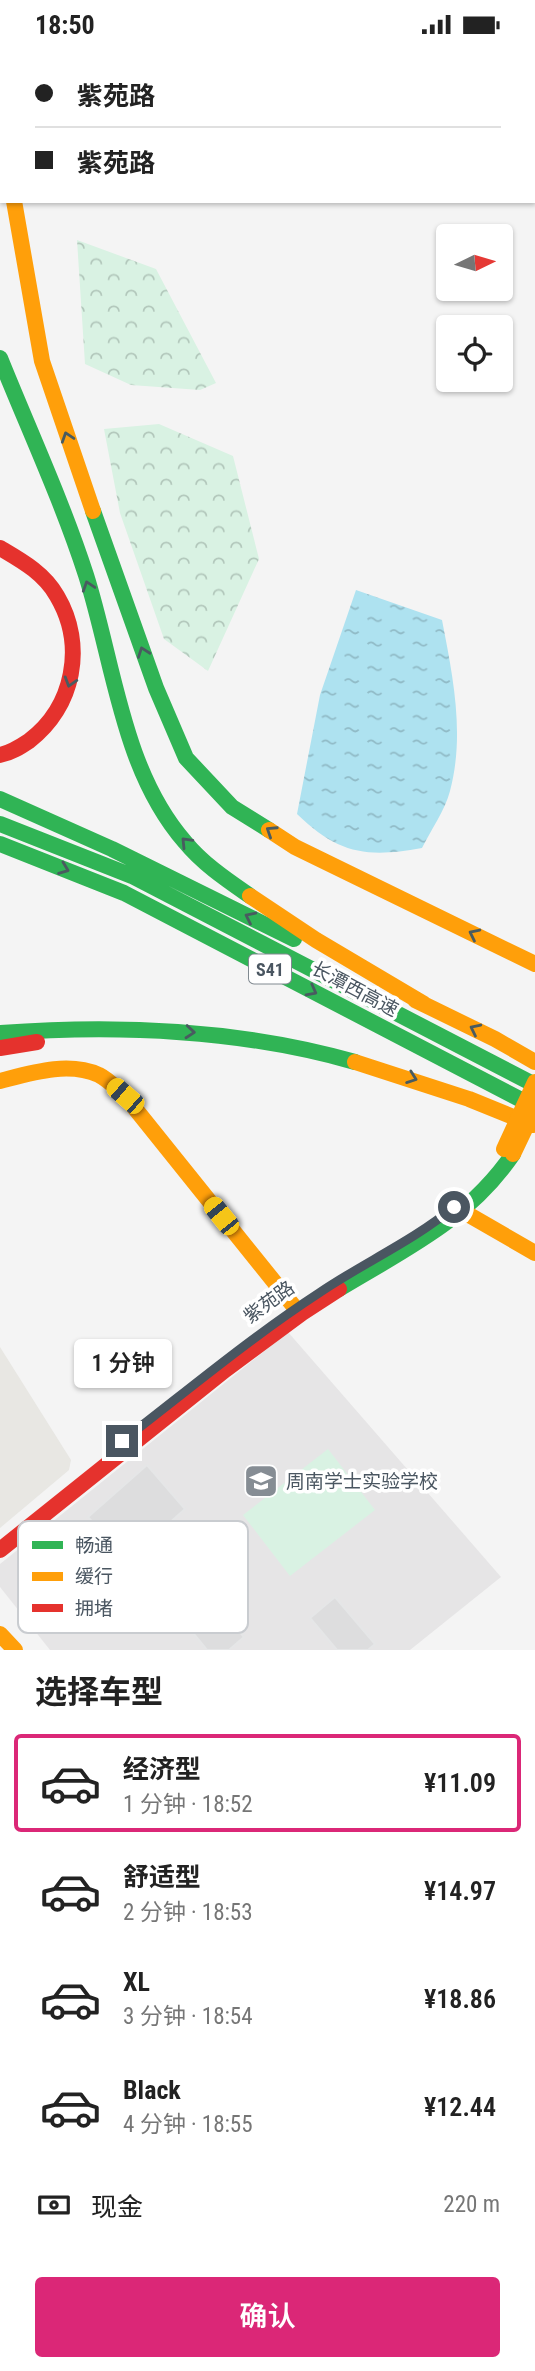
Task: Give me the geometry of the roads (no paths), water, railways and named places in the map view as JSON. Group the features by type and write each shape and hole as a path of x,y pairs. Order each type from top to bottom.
{"main road":[{"path":"14,203 42,361 76,466 156,688 186,758 232,807 295,847 535,964"},
{"path":"0,358 66,520 95,606 116,694 133,749 152,793 178,834 213,870 279,917 424,1004"},
{"path":"0,548 36,568 59,596 74,632 73,673 60,711 37,737 8,754 0,755"},
{"path":"0,799 162,874 495,1039 535,1062"},
{"name":"长潭西高速","path":"0,824 132,876 535,1083"},
{"name":"长潭西高速","path":"0,844 124,893 535,1108"},
{"path":"0,1033 80,1027 143,1027 242,1036 311,1049 392,1071 489,1106 535,1126"},
{"path":"0,1048 143,1027"},
{"path":"0,1081 54,1069 77,1069 100,1075 125,1096 294,1314"},
{"path":"0,1090 52,1078 79,1079 100,1086 120,1105 294,1314"},
{"name":"紫苑路","path":"508,1152 535,1083"},
{"name":"紫苑路","path":"22,1521 204,1377 294,1314 439,1230 461,1207 489,1188 535,1108"},
{"path":"461,1207 535,1245"},
{"path":"461,1207 535,1253"},
{"name":"紫苑路","path":"36,1521 294,1314"},
{"name":"紫苑路","path":"0,1538 18,1524"},
{"name":"紫苑路","path":"0,1550 18,1536"},
{"path":"0,1634 15,1650"}],"water":[{"path":"356,590 442,620 456,705 457,748 448,798 422,848 385,853 354,850 326,838 297,814 320,695"}],"place":[{"name":"周南学士实验学校","path":"261,1481"}]}
